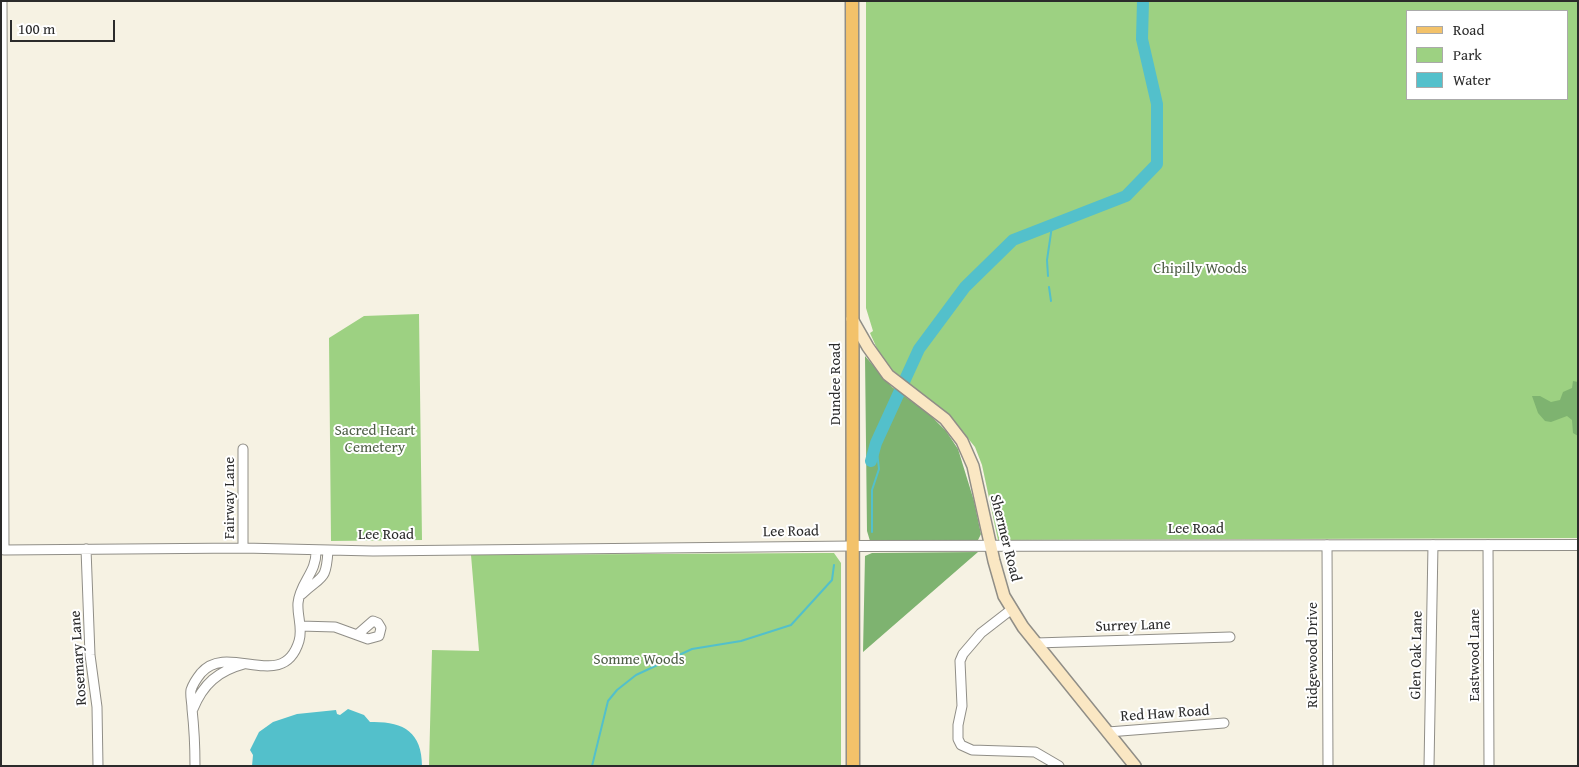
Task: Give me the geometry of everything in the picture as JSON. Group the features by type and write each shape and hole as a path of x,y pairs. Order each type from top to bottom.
{"main road":[{"name":"Dundee Road","path":"852,1 853,766"},
{"name":"Shermer Road","path":"852,319 868,347 888,375 946,419 962,441 973,466 998,578 1012,609 1036,643 1135,766"}],"street":[{"name":"Lee Road","path":"2,1 4,550 243,548 328,551 990,544 1578,545"},
{"name":"Fairway Lane","path":"243,449 243,548"},
{"name":"Ridgewood Drive","path":"1327,545 1328,766"},
{"name":"Glen Oak Lane","path":"1429,766 1433,545"},
{"name":"Eastwood Lane","path":"1488,545 1489,766"},
{"name":"Rosemary Lane","path":"86,549 90,655 97,707 98,766"},
{"path":"196,766 191,689 203,670 226,661 268,666 276,665 289,658 299,641 298,609 300,596 313,570 316,550"},
{"path":"300,596 322,579 326,569 328,551"},
{"path":"1012,609 981,633 963,654 960,661 962,706 958,725 958,739 961,745 972,750 1035,752 1059,766"},
{"path":"300,626 327,625 357,635"},
{"name":"Surrey Lane","path":"1036,643 1230,637"},
{"name":"Red Haw Road","path":"1108,732 1224,723"}],"green space":[{"name":"Chipilly Woods","path":"866,1 1578,1 1578,538 998,540 982,465 975,447 949,415 891,369 879,353 870,333 873,331 866,308"},
{"name":"Sacred Heart Cemetery","path":"419,314 422,540 331,541 329,338 364,316"},
{"path":"865,356 892,387 929,414 946,431 958,449 974,501 981,534 978,540 870,541 867,531"},
{"path":"1573,381 1578,382 1578,436 1573,433 1572,420 1567,416 1551,422 1545,421 1538,413 1532,396 1540,396 1551,402 1560,400 1563,392 1572,388"},
{"path":"978,552 863,652 865,556 872,553"},
{"name":"Somme Woods","path":"834,553 841,563 841,766 429,766 432,650 479,651 471,555"}],"water":[{"path":"348,709 364,715 370,722 392,724 408,730 418,744 422,766 252,766 253,755 250,750 259,732 273,722 297,714 336,710 337,714 340,715"}],"waterway":[{"path":"871,461 876,443 919,349 965,287 1013,240 1126,196 1157,164 1157,104 1142,39 1143,1"},
{"path":"1048,276 1047,260 1052,226"},
{"path":"1049,287 1051,301"},
{"path":"872,532 872,490 879,469 876,443"},
{"path":"592,766 608,701 617,690 636,675 692,649 741,641 791,625 832,580 834,565"}]}
